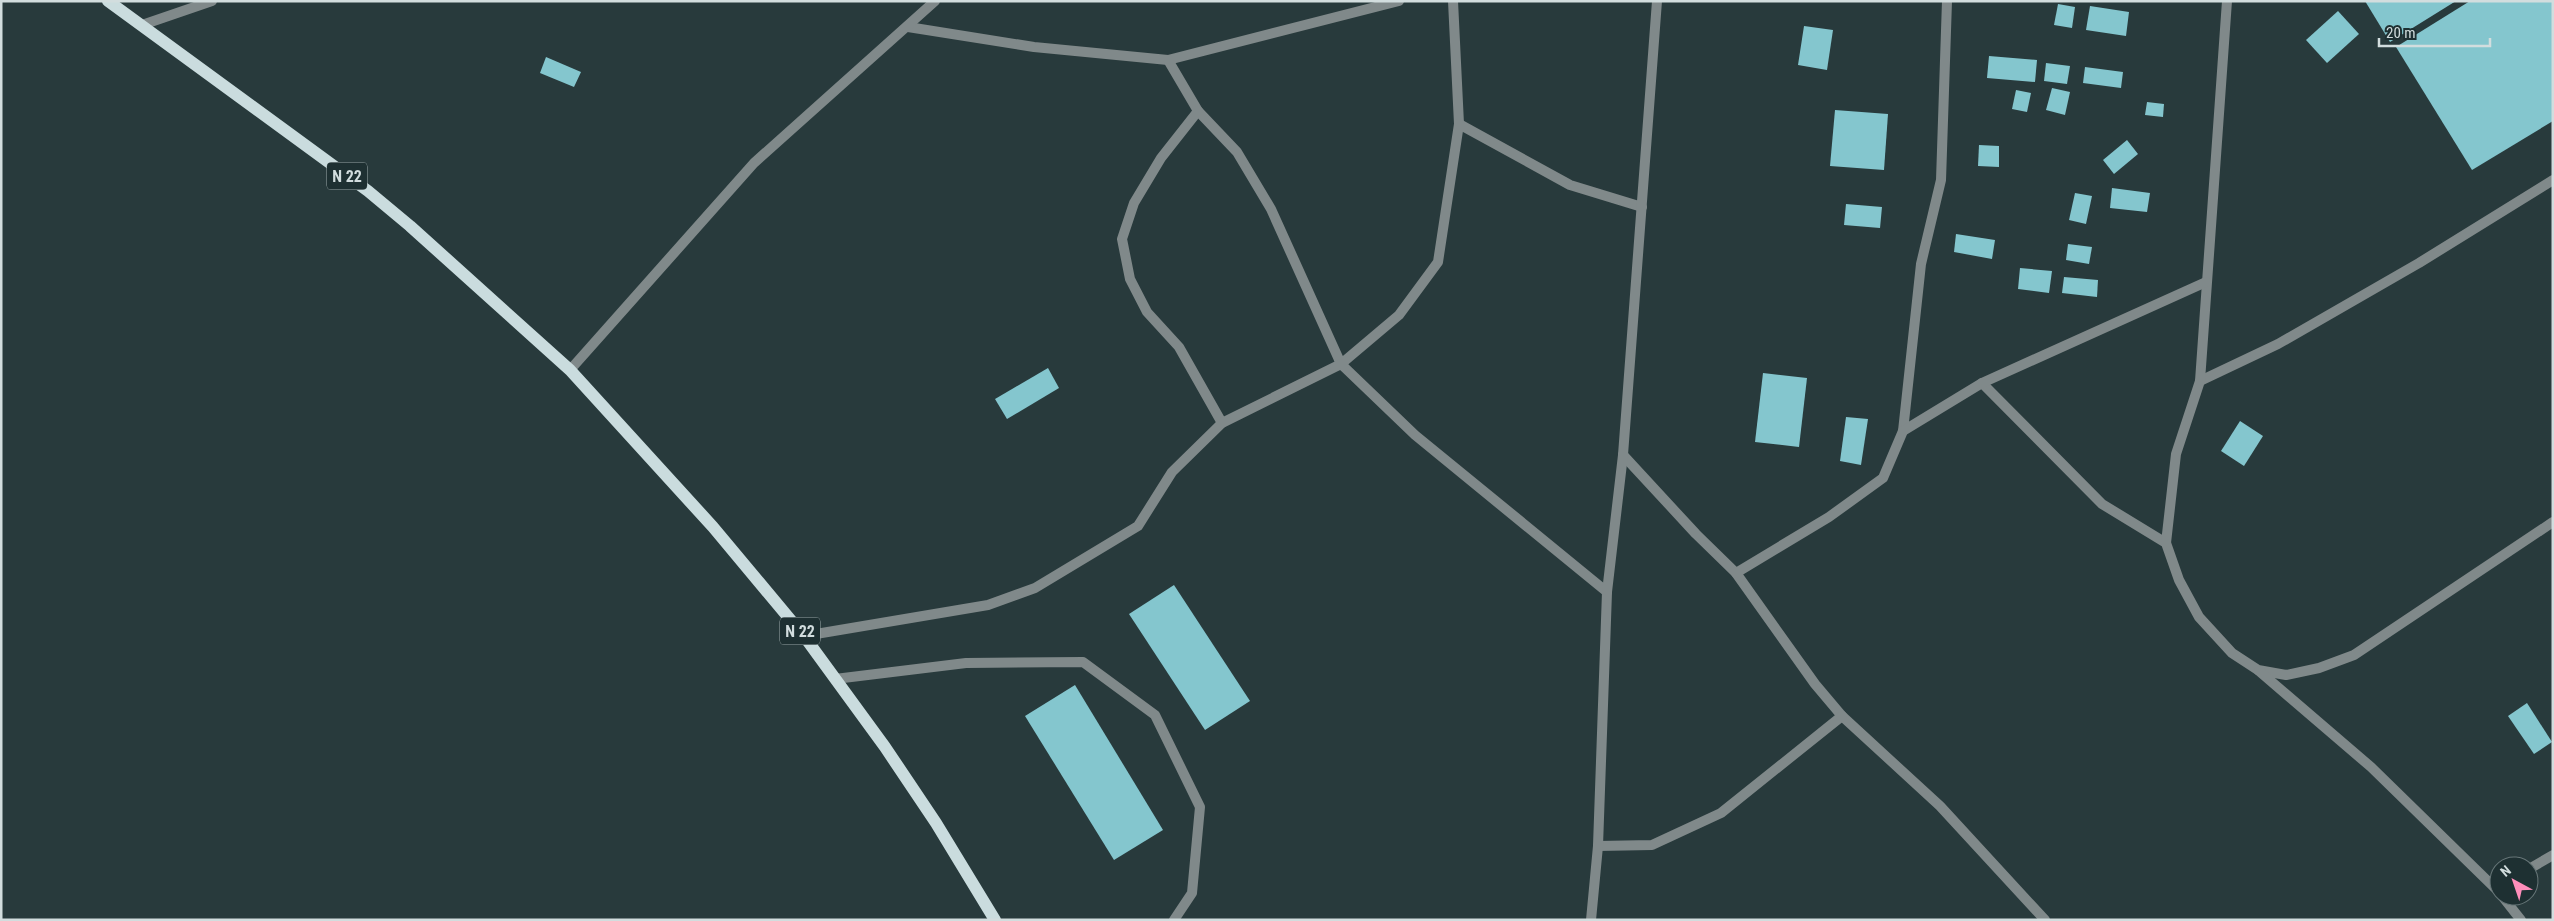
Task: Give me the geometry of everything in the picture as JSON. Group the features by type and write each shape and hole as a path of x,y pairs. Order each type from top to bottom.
{"main road":[{"name":"N 22","path":"108,1 368,191 410,226 570,370 713,527 804,636 885,747 936,823 995,920"}],"street":[{"path":"142,26 212,1"},
{"path":"570,370 754,163 936,1"},
{"path":"908,27 1034,47 1168,60 1398,1"},
{"path":"804,636 988,605 1034,588 1138,526 1172,472 1222,423 1341,364 1399,315 1438,262 1459,124 1453,1"},
{"path":"1590,920 1598,846 1607,592 1623,455 1657,1"},
{"path":"1736,572 1829,517 1883,478 1903,431 1921,264 1941,180 1947,1"},
{"path":"2227,1 2200,381 2176,454 2166,543 2179,580 2199,617 2232,653 2258,670 2371,767 2489,881"},
{"path":"1168,60 1198,111 1236,152 1271,209 1341,364 1415,435 1607,592"},
{"path":"1198,111 1161,158 1134,203 1122,239 1130,280 1147,312 1179,347 1222,423"},
{"path":"1459,124 1570,185 1642,208"},
{"path":"2200,381 2278,344 2420,263 2553,180"},
{"path":"1903,431 1982,383 2206,282"},
{"path":"1982,383 2102,504 2166,543"},
{"path":"1623,455 1696,534 1736,572 1815,684 1842,716 1940,806 2045,920"},
{"path":"2258,670 2286,675 2319,668 2354,655 2553,522"},
{"path":"835,679 966,663 1083,662 1155,715 1200,807 1192,893 1174,920"},
{"path":"1598,846 1652,845 1722,813 1842,716"},
{"path":"2539,863 2553,855"},
{"path":"2511,906 2522,920"}],"building":[{"path":"2365,1 2456,1 2390,42"},
{"path":"2470,1 2553,1 2553,121 2472,170 2396,47"},
{"path":"2058,4 2075,7 2072,28 2054,25"},
{"path":"2090,6 2129,12 2126,36 2086,30"},
{"path":"2338,11 2359,34 2327,63 2306,40"},
{"path":"1804,26 1833,30 1827,70 1798,65"},
{"path":"1989,56 2037,60 2035,82 1987,78"},
{"path":"546,57 581,72 574,87 540,73"},
{"path":"2046,63 2070,66 2067,84 2044,81"},
{"path":"2085,67 2123,72 2121,88 2083,83"},
{"path":"2052,88 2070,92 2065,115 2046,110"},
{"path":"2016,90 2031,93 2027,112 2012,109"},
{"path":"2147,102 2164,104 2163,117 2145,115"},
{"path":"1835,110 1888,114 1884,170 1830,166"},
{"path":"2127,140 2138,154 2114,174 2103,160"},
{"path":"1979,145 1999,146 1999,167 1978,166"},
{"path":"2112,188 2150,193 2147,212 2110,208"},
{"path":"2075,193 2092,196 2086,224 2069,220"},
{"path":"1846,204 1882,207 1880,228 1844,225"},
{"path":"1956,234 1995,240 1992,259 1954,252"},
{"path":"2068,244 2092,247 2089,264 2066,260"},
{"path":"2020,268 2052,271 2049,293 2018,289"},
{"path":"2064,277 2098,280 2097,297 2062,293"},
{"path":"1048,368 1059,388 1007,419 995,399"},
{"path":"1763,373 1807,378 1799,447 1755,442"},
{"path":"1846,417 1868,419 1861,465 1840,461"},
{"path":"2240,421 2263,436 2244,466 2221,451"},
{"path":"1174,585 1250,701 1205,730 1129,614"},
{"path":"1075,685 1163,830 1114,860 1025,716"},
{"path":"2527,703 2552,742 2534,754 2508,716"}]}
